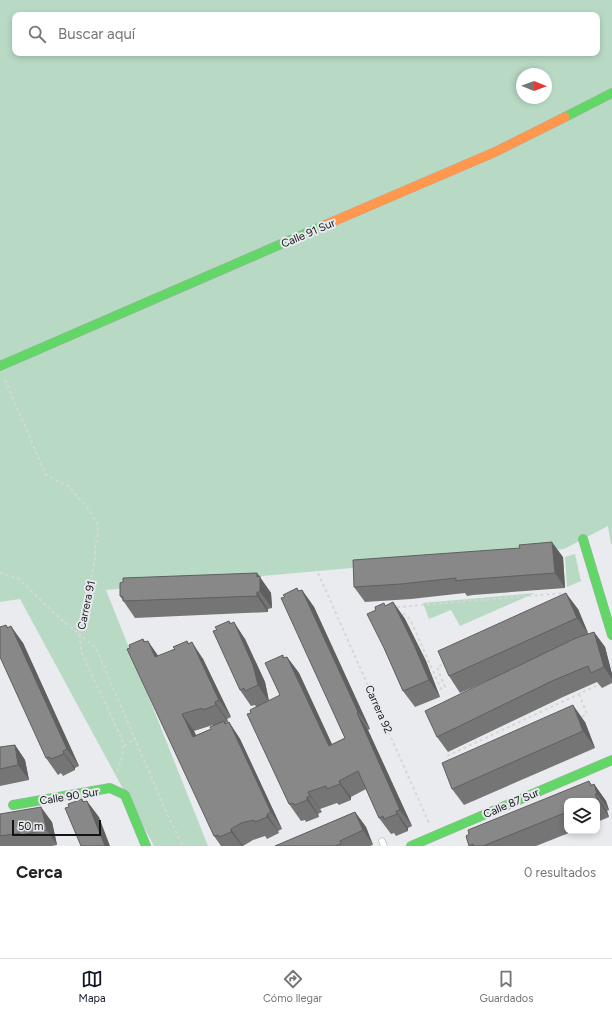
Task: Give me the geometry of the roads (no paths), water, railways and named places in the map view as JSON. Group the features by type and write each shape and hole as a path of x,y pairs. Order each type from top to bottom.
{"street":[{"name":"Calle 91 Sur","path":"0,366 495,152 612,93"},
{"path":"583,539 612,635"},
{"name":"Calle 87 Sur","path":"411,846 612,760"},
{"name":"Calle 90 Sur","path":"13,804 58,798 110,788 124,795 146,846"}]}
